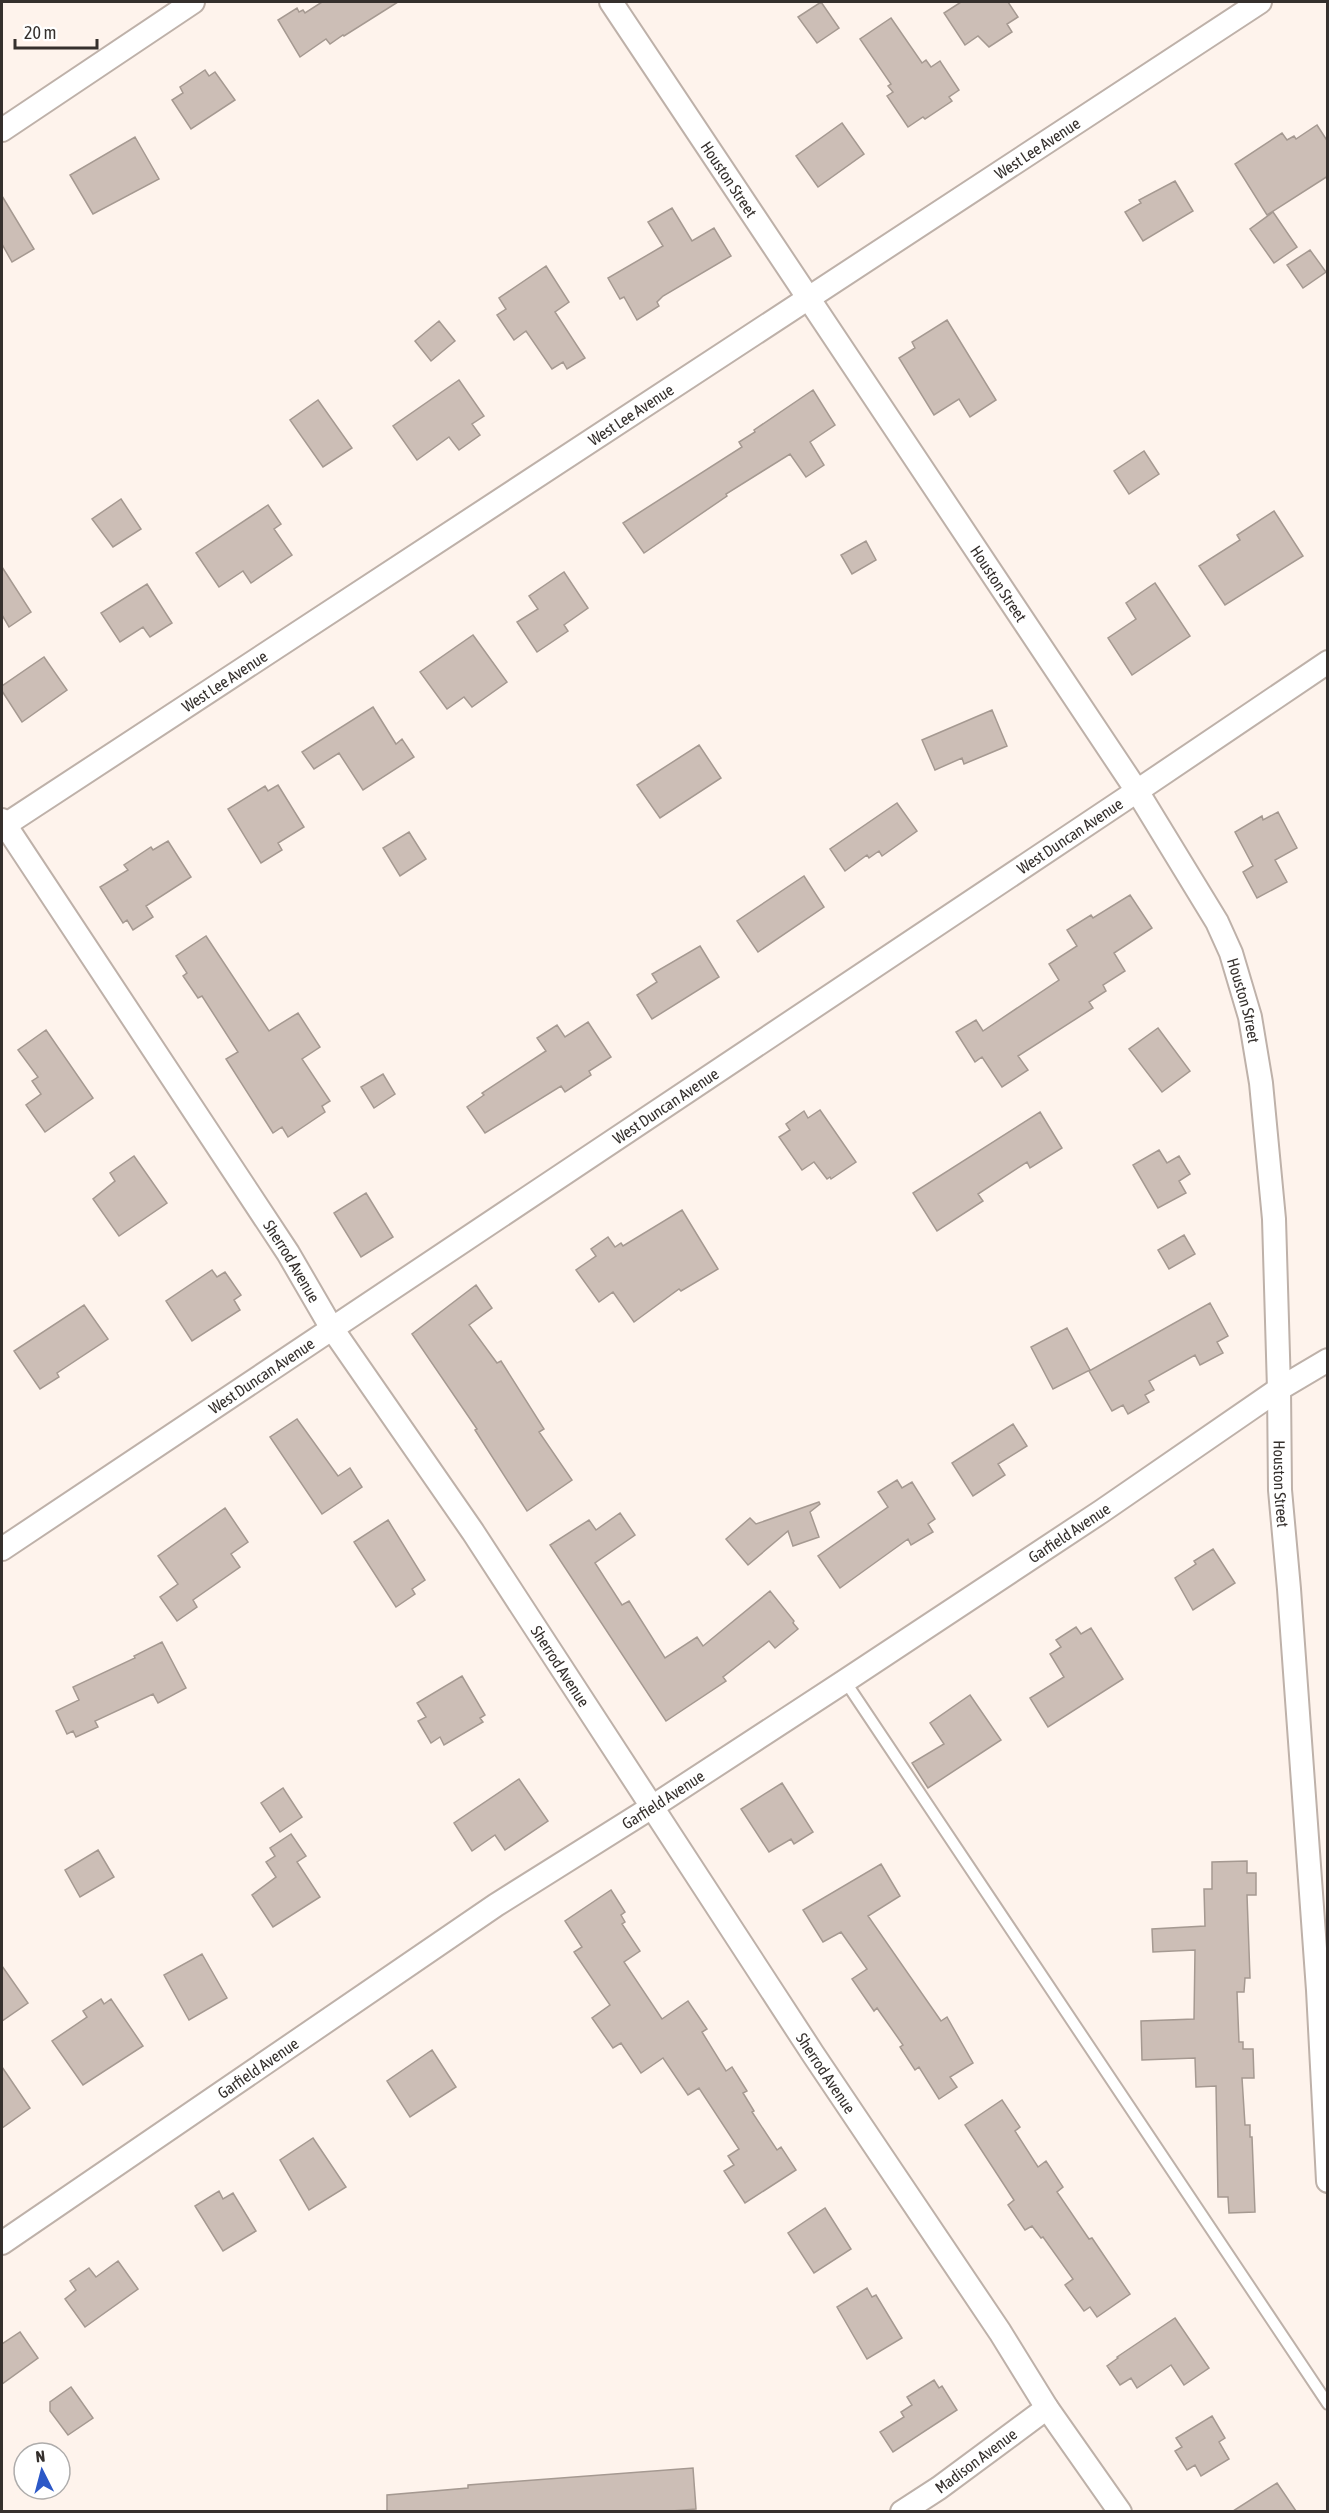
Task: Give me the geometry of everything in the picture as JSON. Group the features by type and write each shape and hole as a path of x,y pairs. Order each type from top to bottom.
{"street":[{"path":"2,130 193,2"},
{"name":"Houston Street","path":"611,2 1137,791 1217,922 1231,952 1250,1017 1261,1083 1274,1219 1280,1389 1280,1490 1317,1978 1328,2181"},
{"name":"West Lee Avenue","path":"3,824 1260,2"},
{"name":"West Duncan Avenue","path":"2,1549 1328,662"},
{"name":"Sherrod Avenue","path":"3,824 288,1253 331,1327 473,1532 813,2054 1000,2332 1047,2408 1120,2511"},
{"name":"Garfield Avenue","path":"2,2243 496,1905 845,1681 1102,1511 1280,1389 1328,1360"},
{"name":"Madison Avenue","path":"902,2511 939,2488 1047,2408"}],"lane":[{"path":"845,1681 1328,2404"}],"building":[{"path":"322,2 398,2 330,44 326,39 300,57 278,20 297,8 299,12 303,10 305,13"},
{"path":"821,2 839,28 817,43 798,17"},
{"path":"961,2 1008,2 1018,17 1007,24 1012,32 989,47 978,36 965,45 944,13"},
{"path":"891,18 922,63 926,60 931,67 940,61 959,90 949,97 952,101 908,127 887,96 893,92 888,86 891,84 860,39"},
{"path":"205,70 209,76 215,72 235,100 191,129 172,100 183,93 180,87"},
{"path":"842,123 864,154 818,187 796,156"},
{"path":"1317,125 1328,142 1328,176 1267,215 1235,164 1282,133 1287,140 1294,136 1296,139"},
{"path":"135,137 159,179 93,214 70,175"},
{"path":"1175,181 1193,211 1143,241 1125,212 1141,203 1139,200"},
{"path":"2,196 34,249 12,262 2,244"},
{"path":"672,208 692,241 714,228 731,256 663,296 657,302 659,306 637,320 624,297 620,299 608,278 663,246 648,222"},
{"path":"1273,212 1297,247 1274,263 1250,229"},
{"path":"1310,250 1326,272 1303,288 1287,265"},
{"path":"546,266 569,302 555,312 585,358 567,369 563,362 552,369 526,331 514,340 497,315 506,309 499,298"},
{"path":"947,320 996,400 970,417 959,399 934,415 899,358 915,348 912,342"},
{"path":"439,321 455,341 431,361 415,341"},
{"path":"459,380 484,416 472,424 480,435 459,450 449,437 417,460 393,426"},
{"path":"813,390 835,425 810,442 824,465 806,477 790,454 726,494 727,496 644,553 623,523 742,447 739,442"},
{"path":"318,400 352,448 323,467 290,420"},
{"path":"1144,451 1159,474 1129,494 1114,471"},
{"path":"121,499 141,529 113,547 92,519"},
{"path":"268,505 281,524 274,529 292,555 251,583 243,571 219,587 196,553"},
{"path":"1274,511 1303,556 1225,605 1199,566 1240,540 1237,535"},
{"path":"866,541 876,560 852,574 841,555"},
{"path":"2,567 31,612 9,627 2,615"},
{"path":"564,572 588,608 564,625 568,631 537,652 517,622 538,609 529,596"},
{"path":"1155,583 1190,636 1132,675 1108,638 1136,619 1126,603"},
{"path":"147,584 172,623 150,637 143,627 120,642 101,613"},
{"path":"473,635 507,682 472,707 464,697 447,709 420,672"},
{"path":"44,657 67,690 22,722 2,691 2,686"},
{"path":"373,707 396,744 402,739 414,757 363,790 339,753 314,769 302,752"},
{"path":"992,710 1007,746 964,764 962,758 935,770 922,740"},
{"path":"699,745 721,778 660,818 637,785"},
{"path":"278,785 304,827 278,843 282,850 261,863 228,809 265,786 268,791"},
{"path":"897,803 917,831 882,856 879,851 869,858 867,855 845,871 830,849"},
{"path":"1278,812 1297,848 1275,860 1287,882 1257,898 1243,872 1253,866 1235,832 1262,816 1263,820"},
{"path":"409,832 426,859 400,876 383,848"},
{"path":"168,841 191,877 146,906 153,917 133,930 127,920 123,923 100,887 128,870 124,865 151,847 153,850"},
{"path":"804,876 824,907 758,952 737,921"},
{"path":"1130,895 1152,928 1114,953 1125,971 1103,985 1106,991 1089,1002 1093,1008 1018,1056 1028,1070 1002,1087 982,1057 975,1062 956,1032 976,1020 983,1031 1059,980 1049,964 1077,946 1067,930 1091,915 1093,918"},
{"path":"206,936 269,1031 298,1013 320,1047 302,1059 330,1101 322,1106 325,1112 288,1137 282,1127 273,1133 226,1059 238,1052 202,996 198,998 183,976 187,973 176,956"},
{"path":"700,946 719,977 652,1019 637,995 657,982 652,974"},
{"path":"588,1022 611,1057 589,1071 591,1075 565,1092 561,1086 485,1133 467,1107 484,1095 482,1093 546,1051 537,1038 557,1025 565,1037"},
{"path":"1158,1028 1190,1071 1162,1092 1129,1049"},
{"path":"46,1030 93,1098 45,1132 26,1105 41,1094 32,1081 38,1077 18,1050"},
{"path":"383,1074 395,1094 374,1108 361,1087"},
{"path":"820,1110 856,1162 831,1179 830,1177 827,1179 814,1162 802,1170 779,1137 790,1130 786,1124 804,1111 808,1118"},
{"path":"1040,1112 1062,1148 1030,1168 1027,1162 978,1194 983,1201 937,1231 913,1193"},
{"path":"1159,1150 1167,1163 1179,1156 1190,1174 1179,1181 1186,1193 1158,1208 1133,1165"},
{"path":"134,1156 167,1203 119,1236 93,1199 115,1181 110,1173"},
{"path":"366,1193 393,1237 361,1257 334,1213"},
{"path":"682,1210 718,1269 681,1291 679,1289 634,1322 613,1292 599,1302 576,1270 596,1256 591,1249 608,1237 615,1247 621,1243 623,1246"},
{"path":"1184,1235 1195,1254 1169,1269 1158,1250"},
{"path":"212,1270 217,1277 225,1272 241,1295 234,1300 240,1310 192,1341 166,1301"},
{"path":"476,1285 492,1308 469,1325 497,1363 501,1361 544,1429 539,1432 572,1480 527,1511 475,1430 477,1429 412,1334"},
{"path":"1210,1303 1228,1336 1217,1342 1223,1353 1200,1365 1195,1355 1149,1381 1154,1390 1145,1395 1149,1402 1128,1414 1123,1405 1112,1411 1089,1371"},
{"path":"84,1305 108,1339 57,1373 59,1377 40,1389 14,1351"},
{"path":"1067,1328 1090,1370 1053,1389 1031,1347"},
{"path":"297,1419 338,1476 350,1468 362,1487 322,1514 270,1437"},
{"path":"1013,1424 1027,1446 998,1464 1005,1475 973,1496 952,1463"},
{"path":"897,1480 902,1488 912,1482 935,1519 928,1524 933,1532 911,1545 908,1539 840,1588 818,1556 888,1507 878,1492"},
{"path":"819,1502 820,1504 810,1512 819,1537 793,1546 788,1531 748,1565 726,1539 750,1518 756,1524"},
{"path":"225,1508 248,1542 231,1554 240,1567 193,1600 197,1607 177,1621 160,1597 178,1584 158,1556"},
{"path":"620,1513 635,1535 595,1563 622,1605 629,1601 665,1658 697,1637 703,1646 770,1591 798,1629 775,1648 769,1641 723,1677 726,1681 666,1721 550,1545 589,1520 596,1530"},
{"path":"388,1520 425,1580 412,1589 415,1594 396,1607 354,1542"},
{"path":"1213,1549 1235,1583 1193,1610 1175,1578 1196,1564 1194,1561"},
{"path":"1076,1627 1081,1634 1091,1628 1123,1679 1048,1727 1030,1698 1064,1677 1050,1654 1061,1647 1056,1640"},
{"path":"162,1642 186,1688 158,1703 153,1694 95,1721 98,1727 76,1737 73,1731 67,1734 56,1711 79,1700 73,1687 135,1658 134,1656"},
{"path":"462,1676 485,1715 480,1718 483,1722 444,1745 440,1737 431,1743 418,1721 426,1717 417,1703"},
{"path":"970,1695 1001,1740 928,1788 912,1763 944,1744 930,1723"},
{"path":"519,1779 548,1821 505,1850 495,1835 472,1851 454,1823"},
{"path":"782,1783 813,1832 794,1844 791,1839 769,1852 741,1809"},
{"path":"283,1788 302,1817 280,1832 261,1803"},
{"path":"291,1834 306,1856 297,1862 320,1897 273,1927 252,1895 276,1877 266,1862 275,1856 270,1848"},
{"path":"98,1850 114,1877 80,1897 65,1870"},
{"path":"1247,1861 1247,1873 1256,1873 1256,1895 1247,1895 1250,1978 1245,1978 1244,1992 1237,1992 1239,2042 1243,2042 1243,2049 1253,2049 1254,2078 1242,2078 1245,2125 1250,2125 1250,2137 1252,2137 1255,2212 1229,2213 1228,2197 1218,2197 1216,2086 1196,2087 1195,2058 1142,2060 1141,2021 1194,2019 1195,1950 1153,1952 1152,1929 1205,1926 1204,1889 1212,1889 1212,1862"},
{"path":"881,1864 900,1896 868,1916 941,2021 947,2017 973,2063 950,2077 957,2087 939,2099 919,2067 915,2070 900,2047 903,2045 877,2008 874,2011 852,1979 867,1969 841,1932 823,1942 803,1910"},
{"path":"611,1890 625,1912 621,1915 625,1922 622,1924 640,1951 624,1962 662,2019 688,2001 707,2029 702,2032 726,2071 732,2067 747,2091 743,2093 754,2111 752,2112 777,2150 781,2147 796,2170 745,2203 724,2171 734,2165 728,2156 739,2149 699,2088 688,2095 663,2058 641,2073 621,2043 613,2048 592,2018 610,2005 574,1952 582,1947 565,1921"},
{"path":"202,1954 227,1998 189,2020 164,1975"},
{"path":"2,1966 28,2003 2,2021"},
{"path":"101,1999 104,2004 111,1999 143,2046 83,2085 52,2041 87,2017 83,2011"},
{"path":"432,2050 456,2087 410,2117 387,2081"},
{"path":"2,2067 30,2108 2,2128"},
{"path":"1002,2100 1020,2127 1015,2131 1038,2167 1046,2161 1063,2187 1057,2192 1130,2294 1097,2317 1090,2307 1084,2311 1065,2285 1073,2279 1043,2237 1041,2238 1032,2226 1025,2230 1008,2205 1014,2200 965,2125"},
{"path":"313,2138 346,2187 309,2210 280,2160"},
{"path":"219,2191 223,2199 233,2193 256,2231 223,2251 195,2206"},
{"path":"825,2208 851,2249 814,2273 788,2233"},
{"path":"118,2261 138,2289 85,2327 65,2299 76,2290 70,2281 89,2268 96,2277"},
{"path":"867,2288 872,2297 876,2295 902,2338 867,2359 837,2307"},
{"path":"1175,2318 1209,2368 1184,2385 1171,2365 1137,2388 1131,2378 1120,2385 1107,2366"},
{"path":"20,2332 38,2358 2,2384 2,2344"},
{"path":"934,2380 939,2388 942,2386 957,2410 893,2452 880,2432 904,2417 901,2412 912,2405 907,2397"},
{"path":"71,2387 93,2418 68,2435 50,2411 50,2402"},
{"path":"1212,2416 1225,2438 1219,2442 1229,2459 1201,2476 1195,2465 1187,2470 1175,2451 1182,2447 1176,2438"},
{"path":"693,2468 696,2509 672,2511 387,2511 387,2495 468,2488 468,2485"},
{"path":"1277,2483 1296,2511 1233,2511"}]}
